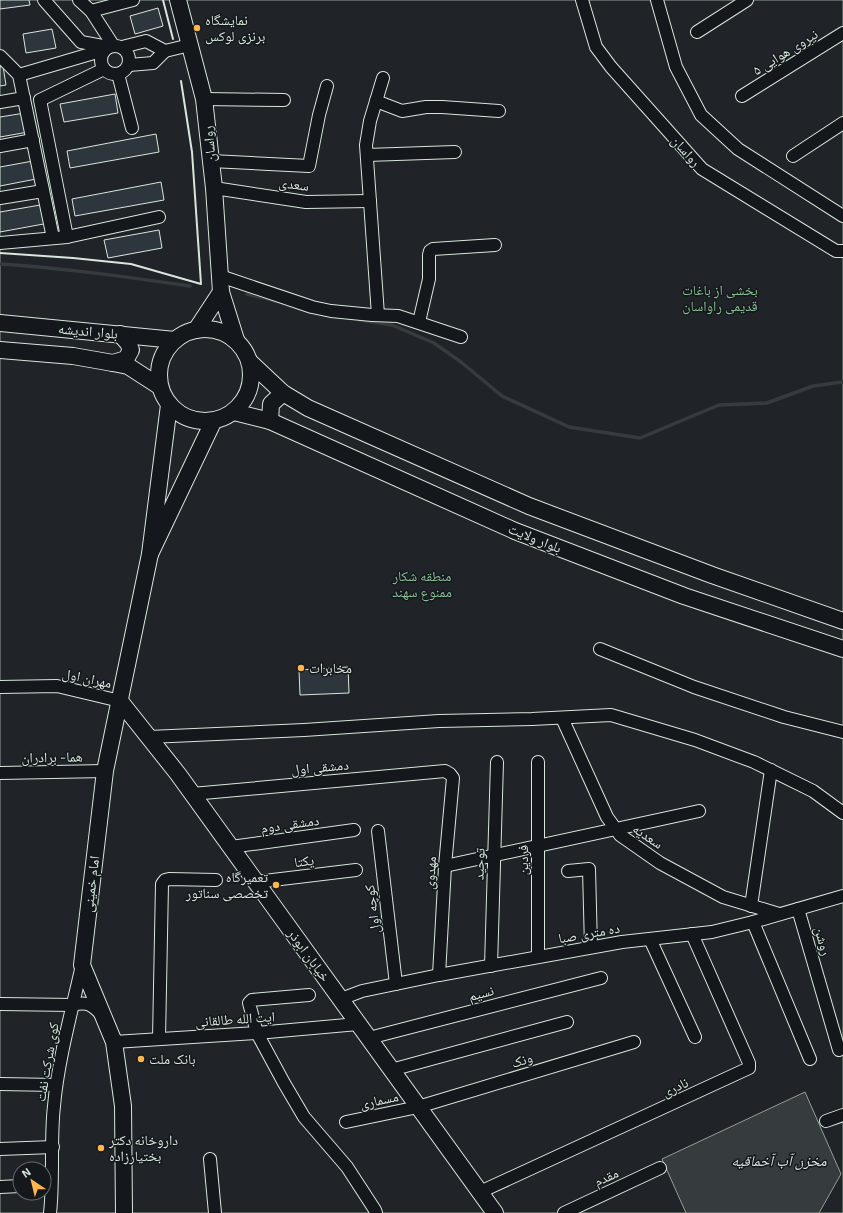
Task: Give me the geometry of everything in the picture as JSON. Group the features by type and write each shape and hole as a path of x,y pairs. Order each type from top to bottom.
{"main road":[{"name":"رواسان","path":"181,4 204,99 214,188 220,292"},
{"path":"196,330 220,292"},
{"path":"220,292 236,340 244,350 250,362 252,376 250,390 243,402 234,412 212,422 196,422 181,416 169,406 159,386 158,373 166,349 175,340 185,333 196,330 210,329 224,333 236,340"},
{"name":"بلوار اندیشه","path":"0,323 175,340"},
{"path":"113,363 126,360 130,356 131,350 128,343 120,334"},
{"name":"بلوار اندیشه","path":"0,350 73,356 128,366 159,386"},
{"name":"بلوار ولایت","path":"250,362 283,393 308,408 529,506 712,575 843,621"},
{"path":"270,421 270,404 283,393"},
{"path":"150,554 169,406"},
{"name":"بلوار ولایت","path":"234,412 270,421 515,531 684,596 843,649"},
{"path":"150,554 212,422"},
{"name":"امام خمینی","path":"124,1213 123,1106 114,1042 102,1016 82,964 105,771 150,554"},
{"name":"خیابان ابوذر","path":"120,701 149,737 231,847 495,1213"}],"street":[{"path":"44,0 81,42 112,47 129,55 129,65 118,74 112,74 104,69 100,60 112,47"},
{"path":"79,0 91,11 112,47"},
{"path":"91,11 133,0"},
{"name":"رواسان","path":"582,0 596,47 611,67 702,169 836,251 843,251"},
{"path":"657,0 676,67 701,116 738,149 843,216"},
{"path":"697,32 747,0"},
{"name":"نیروی هوایی ۵","path":"742,96 843,33"},
{"path":"19,75 112,47 146,40 165,51"},
{"path":"129,65 153,63 165,51 190,45"},
{"path":"0,56 19,75 53,238"},
{"path":"67,237 40,100 104,69"},
{"path":"118,74 132,128"},
{"path":"378,315 366,145 383,78"},
{"path":"211,161 309,166 319,115 328,86"},
{"path":"0,102 24,98"},
{"path":"204,99 284,100"},
{"path":"376,101 402,111 426,107 499,111"},
{"path":"793,156 843,124"},
{"path":"0,146 33,140"},
{"path":"367,155 455,152"},
{"name":"سعدی","path":"214,188 306,202 370,201"},
{"path":"0,198 43,191"},
{"path":"0,243 67,237 159,216"},
{"path":"419,322 429,279 430,251 433,249 495,245"},
{"path":"220,276 331,311 398,316 461,337"},
{"path":"600,650 702,689 784,717 843,732"},
{"name":"مهران اول","path":"0,687 57,686 120,701"},
{"path":"149,737 304,730 439,721 562,718 611,715 695,740 754,762 813,791 843,813"},
{"name":"سعدیه","path":"562,718 607,817 620,835 660,863 723,897 779,914"},
{"name":"توحید","path":"491,966 497,762"},
{"name":"فردین","path":"538,762 538,957"},
{"path":"751,906 770,770"},
{"name":"هما- برادران","path":"0,774 105,771"},
{"name":"دمشقی اول","path":"192,794 445,771 450,774"},
{"name":"مهدوی","path":"439,975 445,866 453,778 450,774"},
{"path":"445,866 699,811"},
{"name":"دمشقی دوم","path":"231,847 354,830"},
{"name":"کوچه اول","path":"378,831 396,984"},
{"path":"568,870 589,869 591,947"},
{"name":"یکتا","path":"256,882 356,870"},
{"path":"159,1039 162,884 165,880 169,879 216,880"},
{"name":"ده متری صبا","path":"341,999 362,991 591,947 650,938 712,932 753,922 843,896"},
{"name":"روشن","path":"798,909 839,1050"},
{"path":"753,922 810,1059"},
{"name":"نادری","path":"480,1192 749,1068 750,1063 692,934"},
{"path":"650,938 695,1037"},
{"name":"کوی شرکت نفت","path":"51,1161 56,1085 82,964"},
{"name":"نسیم","path":"369,1038 602,978"},
{"path":"309,995 249,1001 257,1033 304,1117 347,1167 379,1212"},
{"path":"0,1004 73,1005 83,1003 88,1004 102,1016"},
{"path":"391,1070 567,1022"},
{"name":"ایت الله طالقانی","path":"114,1042 257,1033 358,1024"},
{"name":"ونک","path":"418,1107 634,1042"},
{"path":"0,1084 56,1085"},
{"name":"مسماری","path":"346,1122 418,1107"},
{"path":"826,1121 843,1115"},
{"path":"0,1149 53,1147"},
{"path":"210,1159 215,1213"},
{"name":"مقدم","path":"564,1213 660,1168"},
{"path":"0,1187 12,1186"},
{"name":"کوی شرکت نفت","path":"49,1201 50,1213"}],"green space":[{"name":"منطقه شکار ممنوع سهند","path":"0,0 843,0 843,1213 0,1213"}],"water":[{"name":"مخزن آب آخماقیه","path":"805,1092 841,1174 819,1213 686,1213 662,1159"}],"building":[{"path":"0,0 29,0 30,5 0,9"},
{"path":"158,8 163,26 135,34 130,16"},
{"path":"52,29 56,48 26,53 23,34"},
{"path":"3,66 6,85 0,86 0,67"},
{"path":"115,94 118,113 64,122 60,104"},
{"path":"31,112 34,131 0,137 0,117"},
{"path":"156,134 159,152 70,168 67,151"},
{"path":"33,161 36,179 0,186 0,167"},
{"path":"161,182 164,200 75,216 72,199"},
{"path":"46,204 49,223 0,232 0,212"},
{"path":"159,230 162,248 108,258 104,240"},
{"path":"348,667 349,693 300,695 299,670"}],"waterway":[{"path":"0,264 71,270 190,286"},
{"path":"247,294 284,303"},
{"path":"360,320 392,325 434,343 461,362 502,396 569,427 640,438 719,405 767,403 813,386 843,382"}],"wall":[{"path":"163,0 173,39"},
{"path":"0,253 131,264 201,284 192,152 181,81"}],"place":[{"name":"نمایشگاه برنزی لوکس","path":"197,28"},
{"name":"مخابرات","path":"301,668"},
{"name":"تعمیرگاه تخصصی سناتور","path":"276,885"},
{"name":"بانک ملت","path":"141,1059"},
{"name":"داروخانه دکتر بختیارزاده","path":"101,1148"}],"park label":[{"name":"بخشی از باغات قدیمی راواسان","path":"720,298"}]}
